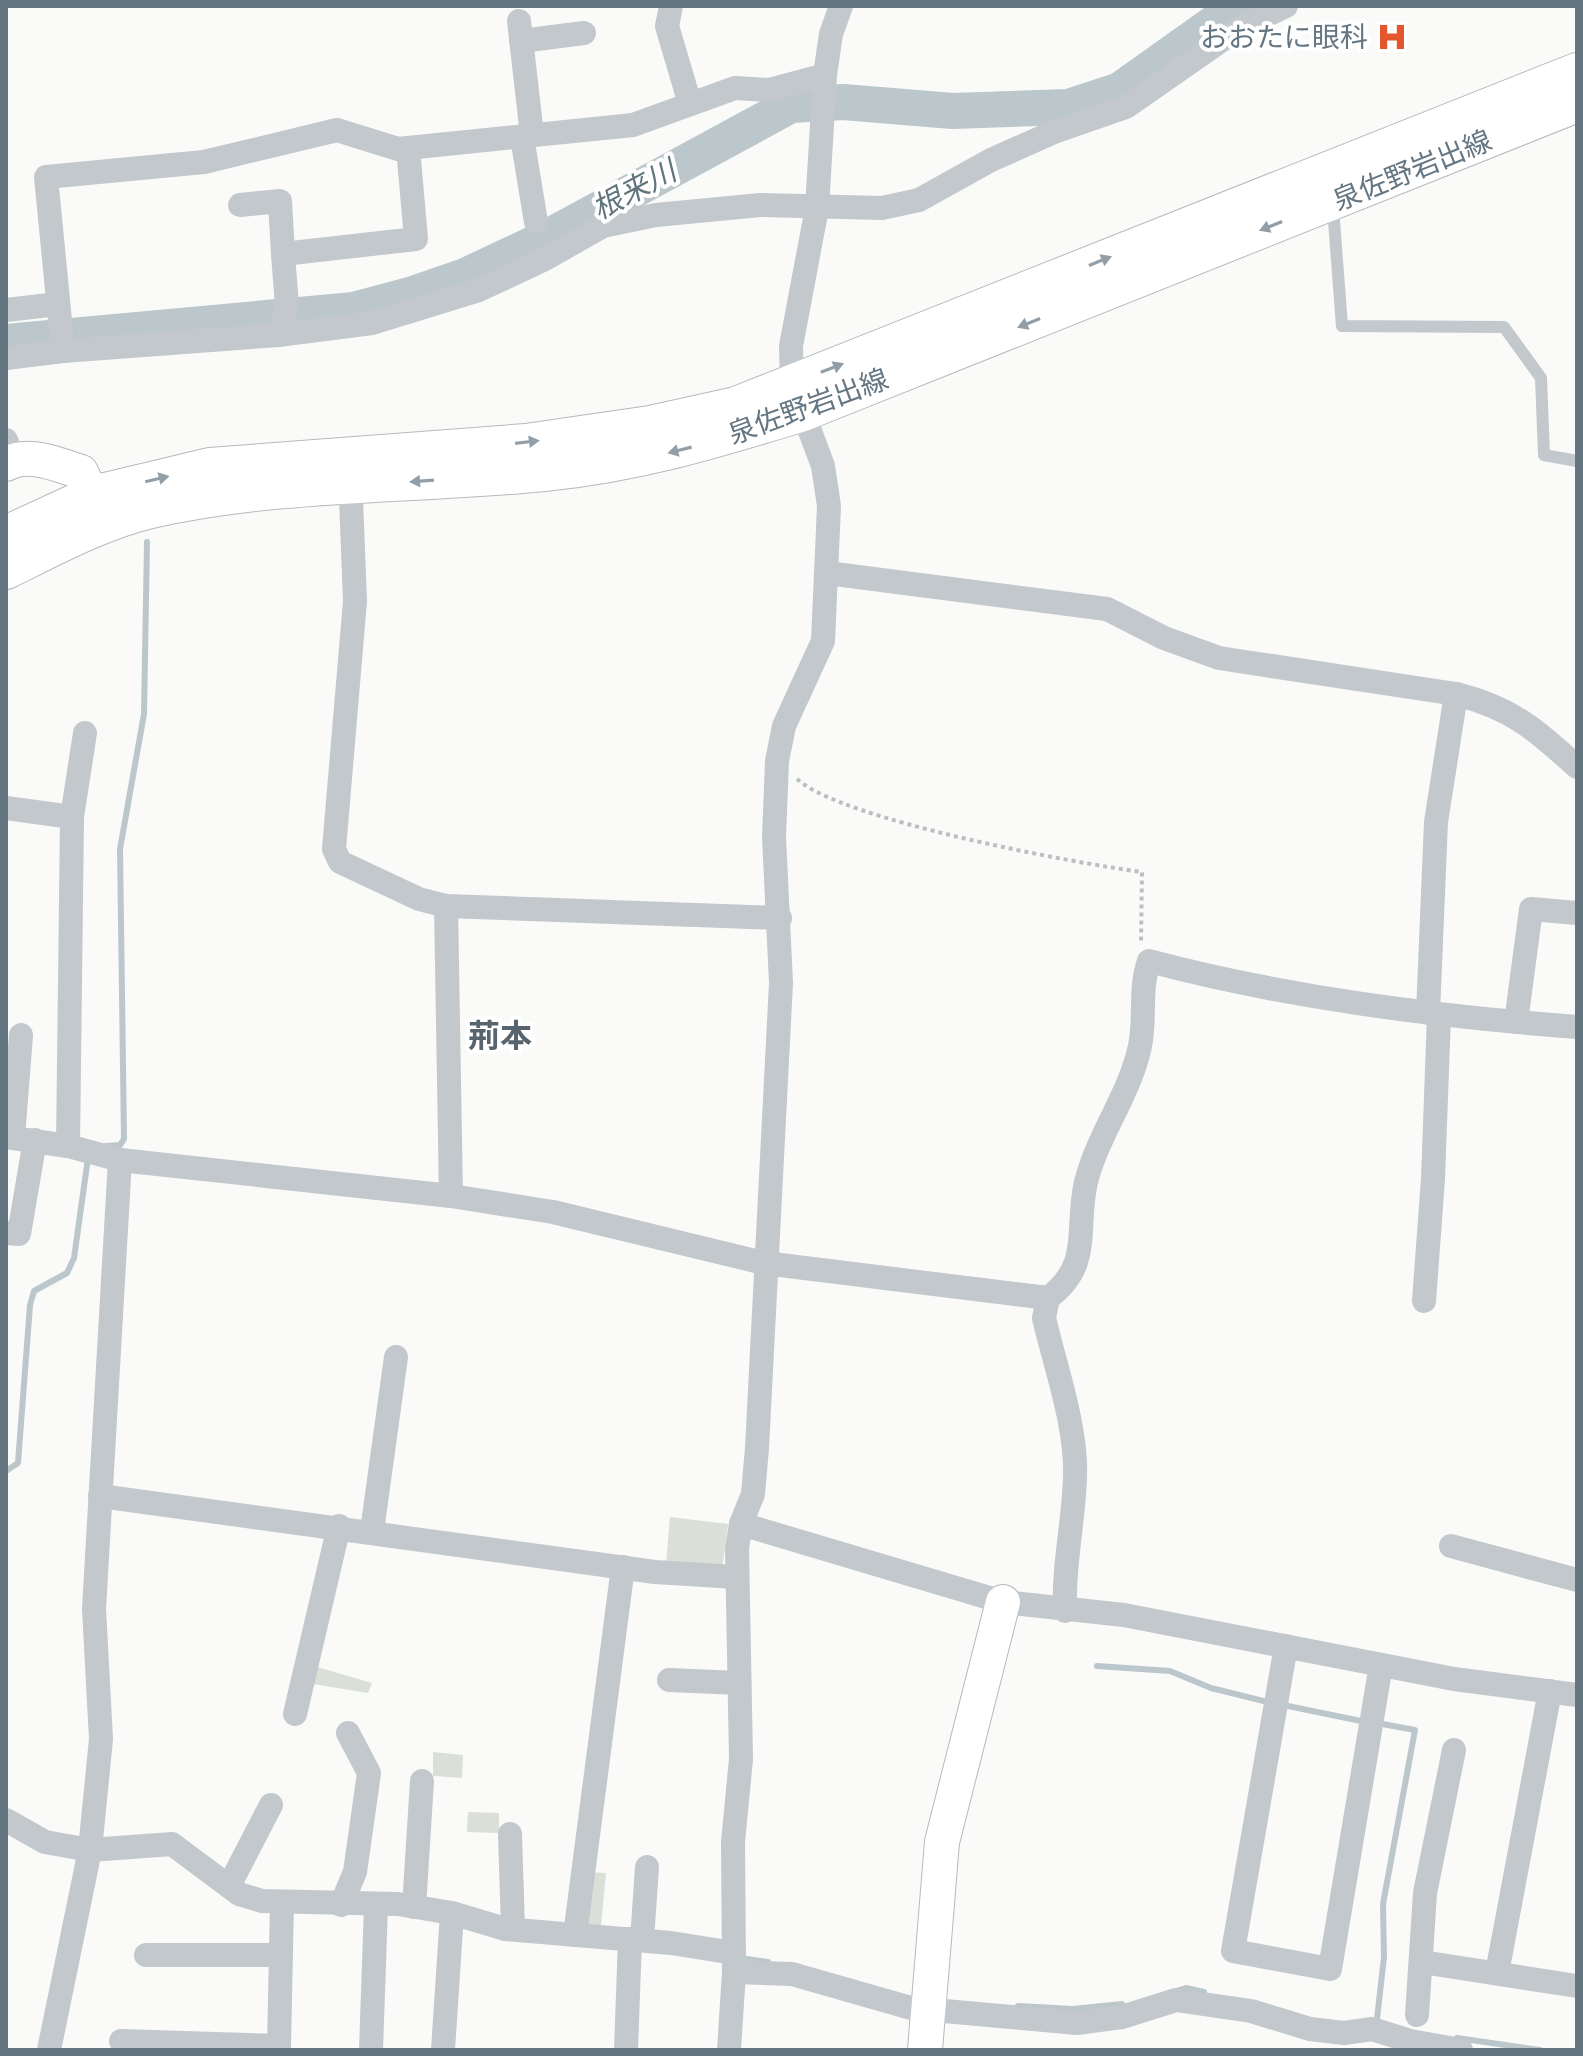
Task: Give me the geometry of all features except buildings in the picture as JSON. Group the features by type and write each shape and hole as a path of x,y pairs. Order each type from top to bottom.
{"main road":[{"name":"泉佐野岩出線","path":"6,535 100,510 210,467 350,471 650,425 736,406 798,397 1328,185 1577,72"},
{"name":"泉佐野岩出線","path":"1328,185 1577,103"},
{"name":"泉佐野岩出線","path":"6,570 72,536 100,510"}],"street":[{"path":"671,6 667,26 690,104"},
{"path":"729,2050 734,1962 733,1842 741,1759 736,1577 741,1524 753,1494 781,983 774,837 777,761 784,726 823,641 827,573 829,506 823,466 798,397 791,346 817,208 831,34 841,6"},
{"path":"6,358 278,335 372,323 479,290 543,260 603,226 656,215 760,205 882,208 919,200 991,160 1054,132 1126,107 1238,29 1286,6"},
{"path":"536,222 520,31 584,33"},
{"path":"63,351 46,177 204,162 337,130 398,149 633,125 735,88 769,90 825,81"},
{"path":"283,254 416,239 408,148"},
{"path":"240,205 280,201 287,306 278,335"},
{"path":"6,310 58,304"},
{"path":"8,454 42,459 81,472 100,510"},
{"path":"350,471 355,601 334,849 340,862 419,899 446,906 780,918"},
{"path":"827,573 1107,609 1164,638 1219,658 1456,694 1494,703 1535,729 1577,767"},
{"path":"1424,1301 1433,1179 1436,822 1456,694"},
{"path":"49,2050 90,1850 101,1739 94,1609 100,1496 92,1152 72,817 85,733"},
{"path":"6,808 72,817"},
{"path":"446,906 451,1196"},
{"path":"1516,1022 1531,909 1577,913"},
{"path":"1065,1611 1064,1585 1075,1475 1074,1449 1044,1318 1048,1298 1067,1284 1078,1261 1086,1183 1101,1136 1131,1076 1141,1043 1141,983 1149,961 1245,984 1433,1014 1577,1027"},
{"path":"6,1233 19,1234 21,1035"},
{"path":"18,1138 92,1152 451,1196 553,1212 764,1263 1048,1298"},
{"path":"372,1531 396,1357"},
{"path":"100,1496 339,1526 623,1567 736,1577"},
{"path":"741,1524 1003,1602 1124,1615 1454,1679 1577,1694"},
{"path":"295,1714 339,1526"},
{"path":"1451,1546 1577,1580"},
{"path":"575,1935 623,1567"},
{"path":"925,2050 942,1842 1003,1602"},
{"path":"1286,1646 1233,1951 1330,1969 1381,1665"},
{"path":"669,1680 739,1683"},
{"path":"1497,1973 1550,1691"},
{"path":"341,1905 355,1872 369,1773 348,1733"},
{"path":"1417,2015 1425,1893 1454,1750"},
{"path":"414,1907 422,1781"},
{"path":"229,1886 271,1805"},
{"path":"6,1820 45,1842 90,1850 172,1844 239,1894 282,1904 414,1907 513,1929 636,1940 792,1974 927,2011 1077,2023 1122,2017 1176,2000 1251,2011 1310,2029 1344,2033 1372,2029 1410,2041 1461,2050"},
{"path":"510,1834 513,1929"},
{"path":"626,2050 636,1940 647,1867"},
{"path":"121,2041 279,2046 282,1904"},
{"path":"371,2050 376,1906"},
{"path":"443,2050 452,1913"},
{"path":"146,1955 281,1955"},
{"path":"1422,1962 1577,1986"}],"lane":[{"path":"1328,185 1342,326 1504,327 1541,378 1544,455 1577,461"}],"path":[{"path":"777,761 810,791 912,825 1142,872 1141,942 1149,961"}],"shaded area":[{"path":"670,1517 728,1524 722,1570 666,1564"},
{"path":"317,1667 372,1683 368,1693 313,1684"},
{"path":"433,1752 463,1755 462,1778 433,1776"},
{"path":"468,1812 499,1813 499,1833 467,1832"},
{"path":"589,1872 606,1873 601,1926 584,1925"}],"waterway":[{"name":"根来川","path":"6,342 354,310 410,295 465,276 544,239 791,105 843,102 953,111 1068,107 1120,90 1238,6"},
{"path":"106,1146 120,1145 124,1139 120,849 144,714 147,542"},
{"path":"6,1471 18,1463 30,1305 34,1291 67,1273 74,1258 88,1158"},
{"path":"1097,1666 1170,1671 1211,1688 1272,1703"},
{"path":"1283,1705 1366,1722"},
{"path":"1377,1723 1415,1730 1383,1904 1384,1957 1377,2019"},
{"path":"747,1959 768,1962"},
{"path":"1176,1991 1186,1988 1204,1992"},
{"path":"1018,2006 1073,2009 1122,2004"},
{"path":"1457,2038 1540,2050"}],"place":[{"name":"おおたに眼科","path":"1392,37"}],"district":[{"name":"荊本","path":"500,1036"}]}
